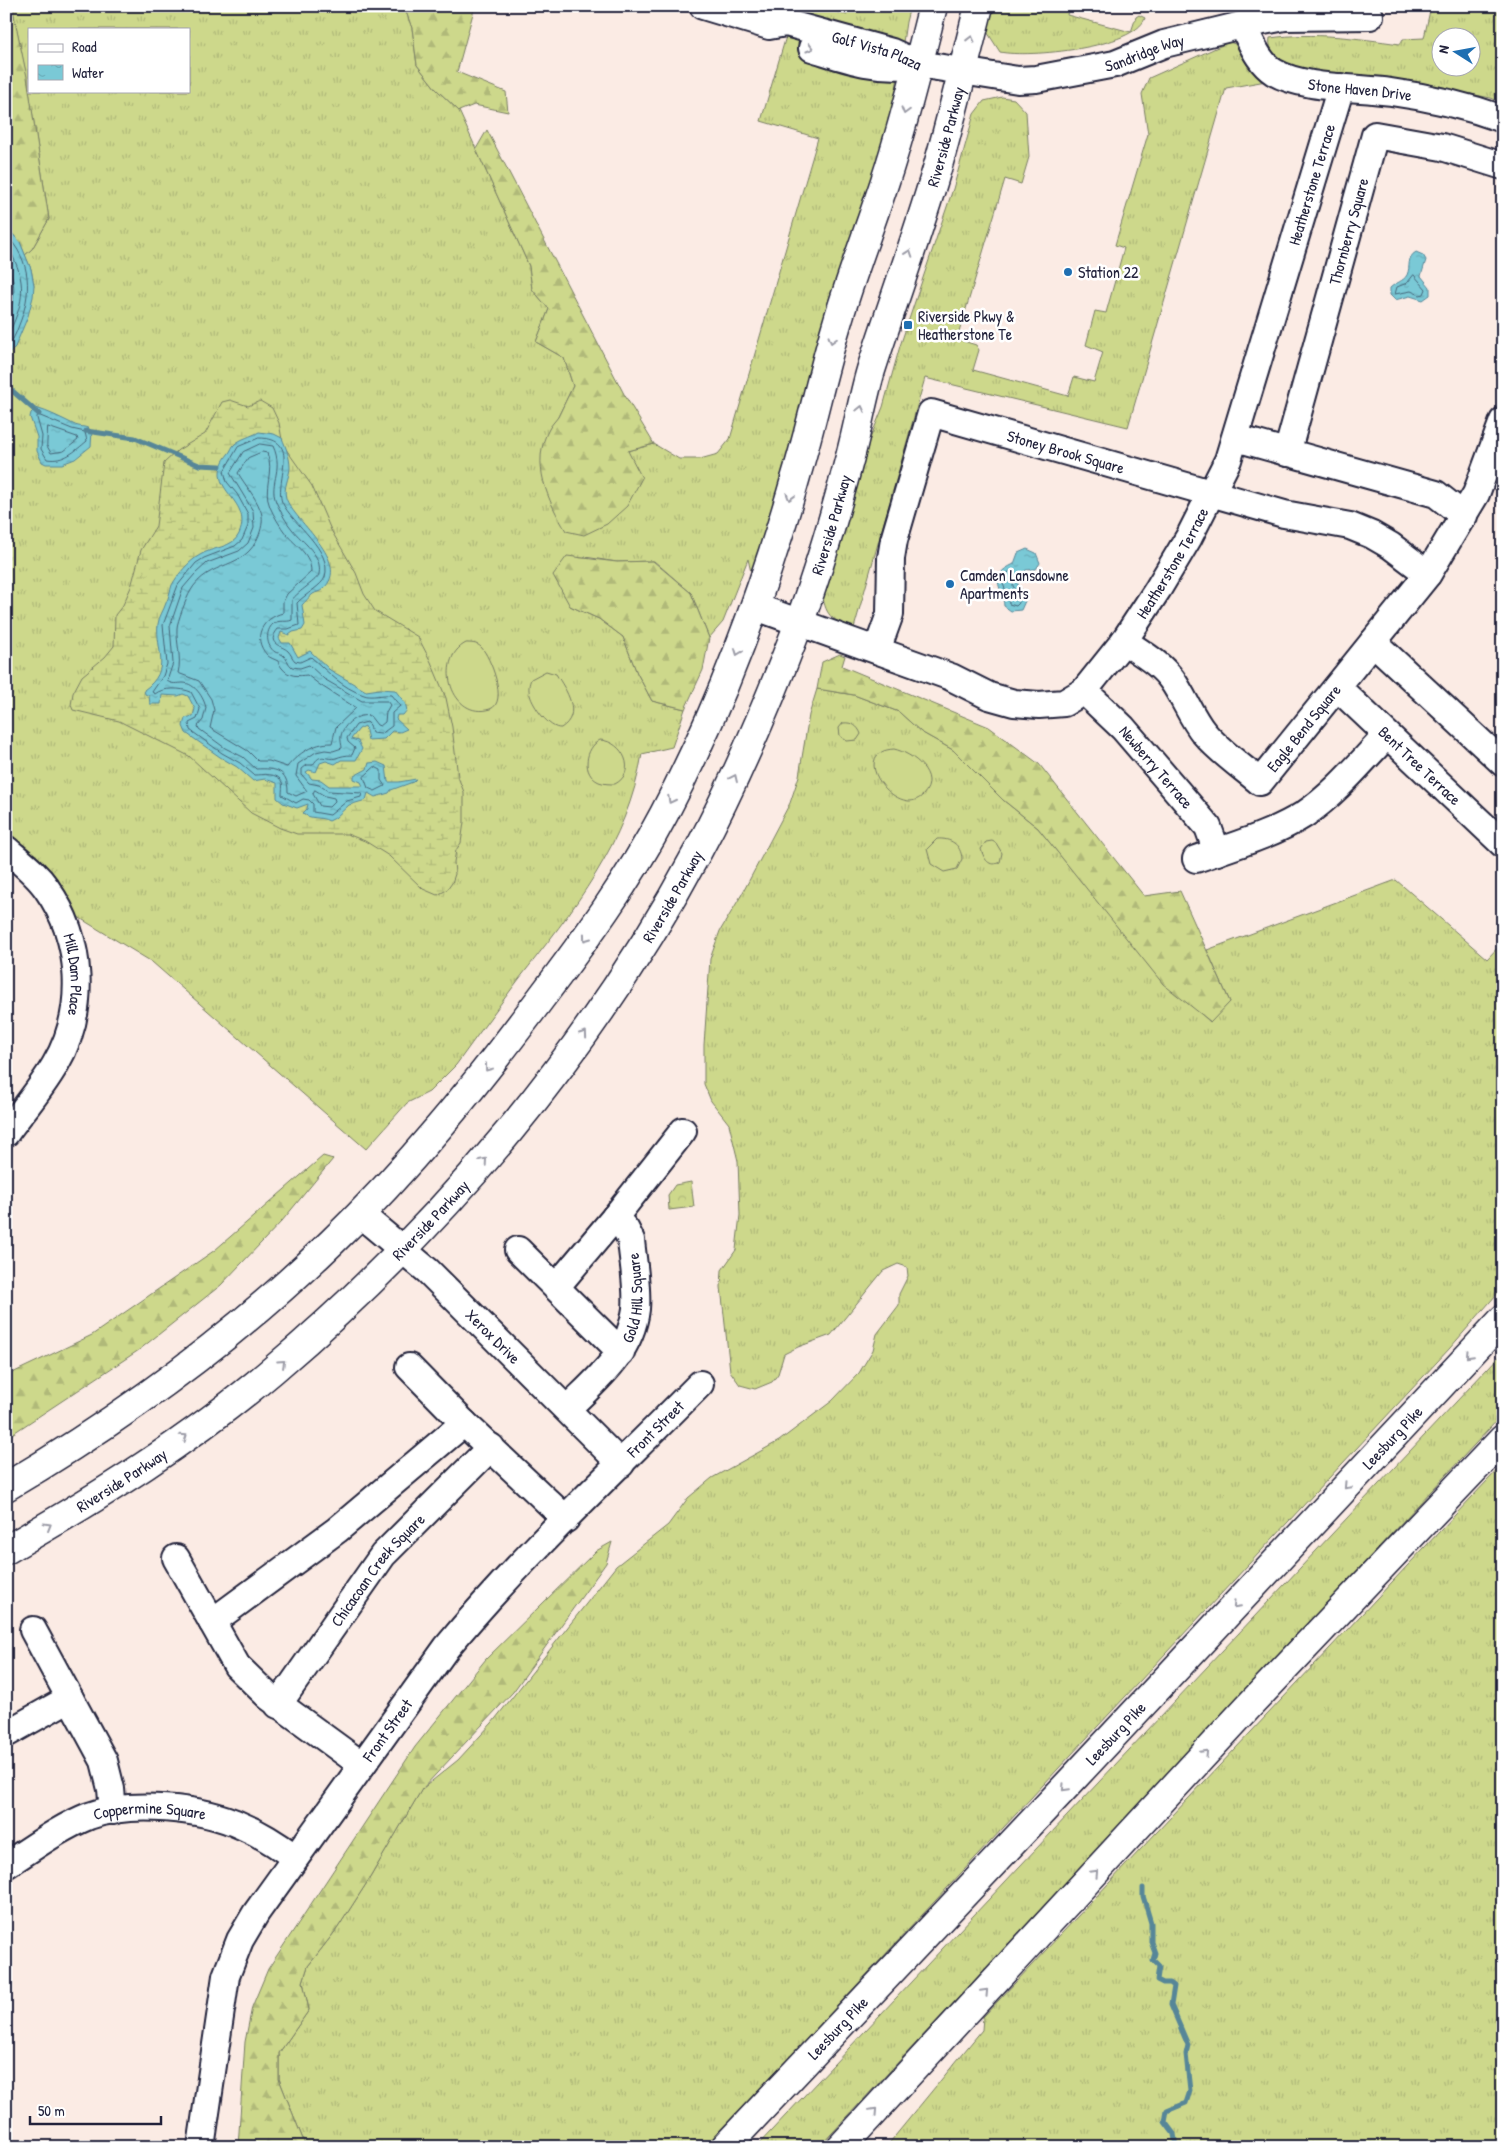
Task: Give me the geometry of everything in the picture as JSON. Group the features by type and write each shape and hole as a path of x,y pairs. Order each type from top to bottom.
{"main road":[{"path":"6,1487 66,1451 191,1364 293,1278 360,1214 479,1080 568,962 636,866 706,728 756,607 798,471 837,322 886,178 933,6"},
{"name":"Riverside Parkway","path":"6,1550 126,1477 218,1413 272,1371 338,1312 440,1211 521,1116 582,1036 626,971 693,860 724,799 765,709 799,622 818,569 842,484 868,378 938,164 979,6"},
{"name":"Leesburg Pike","path":"726,2147 1503,1319"},
{"path":"841,2147 1248,1707 1503,1439"}],"street":[{"name":"Golf Vista Plaza","path":"703,6 769,26 786,23 892,52 918,64"},
{"name":"Sandridge Way","path":"918,64 1018,80 1036,79 1115,64 1164,44 1242,25 1285,18 1370,16"},
{"name":"Stone Haven Drive","path":"1242,25 1260,60 1273,71 1290,79 1391,92 1443,101 1503,119"},
{"name":"Heatherstone Terrace","path":"756,607 951,677 990,696 1014,703 1039,705 1064,703 1084,691 1124,641 1158,590 1189,537 1228,460 1341,87"},
{"name":"Thornberry Square","path":"1287,453 1375,135 1442,147 1503,166"},
{"name":"Stoney Brook Square","path":"877,650 890,614 891,558 894,540 930,413 1284,514 1350,526 1372,535 1391,546 1428,574"},
{"path":"1236,438 1436,494 1464,516 1482,481 1503,421"},
{"name":"Eagle Bend Square","path":"1124,641 1160,666 1172,681 1191,715 1205,734 1223,752 1260,782 1428,574 1464,516"},
{"path":"1373,642 1503,762"},
{"name":"Bent Tree Terrace","path":"1337,687 1503,844"},
{"name":"Newberry Terrace","path":"1084,691 1123,728 1208,827 1206,856 1278,828 1305,813 1329,795 1387,735"},
{"name":"Mill Dam Place","path":"6,849 30,869 46,888 58,907 67,927 76,957 78,985 75,1013 71,1028 55,1065 6,1133"},
{"path":"557,1286 615,1218 683,1131"},
{"name":"Xerox Drive","path":"360,1214 403,1248 428,1271 621,1464"},
{"name":"Gold Hill Square","path":"567,1409 612,1364 621,1352 632,1326 636,1310 636,1298 631,1240 626,1230 615,1218"},
{"name":"Gold Hill Square","path":"518,1250 557,1286 621,1352"},
{"path":"409,1367 464,1423 566,1519"},
{"name":"Front Street","path":"201,2147 226,1976 240,1940 256,1913 294,1857 466,1624 566,1519 700,1384"},
{"path":"212,1622 337,1530 464,1423"},
{"name":"Chicacoan Creek Square","path":"278,1705 383,1555 491,1447"},
{"path":"176,1558 237,1666 278,1705 362,1765"},
{"path":"33,1630 104,1760 111,1789 112,1811"},
{"path":"6,1734 70,1698"},
{"name":"Coppermine Square","path":"6,1865 62,1829 88,1816 144,1806 220,1817 261,1835 294,1857"}],"green space":[{"path":"6,6 12,6 27,77 49,219 32,249 25,255 20,242 6,227"},
{"path":"12,6 404,6 412,28 417,65 436,89 459,111 529,266 532,289 549,309 536,342 564,358 573,386 557,419 549,430 628,451 654,444 679,459 700,459 718,454 730,439 818,138 761,121 795,6 815,6 847,15 849,6 910,6 894,103 872,190 753,581 748,559 723,622 709,638 691,593 654,561 617,562 585,557 570,606 599,619 623,637 637,673 652,701 685,709 672,747 642,754 635,786 624,817 611,846 595,874 578,901 456,1065 429,1092 407,1103 366,1149 152,962 32,889 6,868 6,357 15,347 34,285 31,269 25,255 32,249 49,219 29,92 190,92 190,28 28,28 28,84"},
{"path":"404,6 475,6 457,72 506,92 508,112 474,105 459,111 436,89 417,65 412,28"},
{"path":"992,6 1069,6 1067,15 1131,32 1102,44 1056,52 1000,52 986,30"},
{"path":"1431,6 1503,6 1503,103 1491,98 1423,85 1297,71 1287,66 1274,54 1270,44 1270,38 1286,36 1351,38 1400,44 1403,39 1424,38"},
{"path":"1139,15 1145,18 1137,28 1131,32 1136,17"},
{"path":"1229,42 1250,49 1272,80 1226,88 1128,427 925,378 854,628 836,620 826,609 822,594 861,461 883,407 900,346 953,189 974,114 984,101 1002,97 1014,99 1026,112 1029,157 1021,184 1005,179 957,339 976,345 979,350 973,370 1068,396 1074,377 1094,382 1103,352 1086,345 1095,311 1106,313 1124,248 1115,245 1148,134 1142,94 1149,78"},
{"path":"487,130 624,394 654,444 628,451 642,478 627,506 607,524 584,535 566,531 553,507 544,481 541,455 544,442 549,429 558,417 573,386 564,358 536,342 549,309 532,289 529,266 476,149"},
{"path":"230,400 248,406 260,401 272,408 279,423 283,445 312,486 331,530 356,573 364,594 375,611 418,637 431,662 446,698 452,727 458,777 464,792 464,822 461,843 456,850 455,874 447,890 437,895 423,889 389,856 365,841 347,834 297,834 280,828 251,813 189,756 119,721 73,710 71,705 73,693 82,676 105,657 114,646 115,615 123,605 131,587 141,550 156,526 164,463 178,450 205,434 222,402"},
{"path":"567,556 617,562 653,561 691,593 709,638 703,670 685,709 652,701 637,673 623,637 599,619 570,606 553,575"},
{"path":"466,643 476,644 481,647 493,669 498,689 498,698 495,705 490,709 477,710 466,706 457,698 451,687 449,675 450,662 456,651"},
{"path":"840,654 845,656 842,666 989,727 1039,764 1144,896 1180,891 1230,1002 1211,1022 1163,984 1038,828 1003,800 953,750 921,732 899,712 854,695 817,689 822,662"},
{"path":"546,671 556,674 568,694 572,709 568,722 561,728 552,725 542,716 534,705 529,693 531,679"},
{"path":"817,689 854,695 899,712 921,732 953,750 1003,800 1038,828 1099,903 1210,1022 1230,1002 1207,950 1396,880 1487,959 1503,942 1503,1287 1450,1348 706,2147 306,2147 279,2079 279,2053 309,2010 303,1982 308,1966 337,1929 368,1881 422,1789 458,1760 492,1723 616,1566 668,1525 688,1498 712,1478 779,1441 832,1401 859,1373 873,1350 877,1334 899,1305 899,1294 908,1276 907,1267 898,1264 883,1271 831,1335 784,1354 778,1374 772,1382 755,1389 740,1385 730,1371 721,1287 722,1270 736,1250 740,1215 738,1161 729,1124 711,1101 704,1084 704,1045 710,959 720,931 742,894 790,803 799,776 809,715"},
{"path":"843,723 852,724 858,729 861,734 857,740 847,741 840,736 839,728"},
{"path":"600,740 615,746 625,758 626,772 622,779 615,784 599,782 589,773 587,767 588,755"},
{"path":"894,749 916,760 927,773 928,787 923,795 916,800 909,801 899,798 882,784 876,775 874,766 876,758 882,752"},
{"path":"937,839 950,841 959,849 962,859 957,869 944,872 931,864 927,849"},
{"path":"992,841 996,843 1002,853 1000,862 996,864 988,861 981,849 986,842"},
{"path":"323,1156 333,1159 282,1221 221,1285 139,1350 6,1438 6,1376 92,1335 215,1250"},
{"path":"691,1182 694,1207 669,1210 668,1195 675,1185"},
{"path":"1503,1352 1503,1414 819,2147 756,2147"},
{"path":"1503,1464 1503,2131 1495,2147 886,2147 982,2030 983,2017"},
{"path":"612,1542 606,1563 513,1692 422,1789 368,1881 337,1929 308,1966 303,1982 309,2010 279,2053 279,2079 306,2147 238,2147 245,2042 252,2007 268,1969 415,1747 486,1659 596,1551"}],"water":[{"path":"6,227 20,242 31,269 34,285 28,316 15,347 6,357"},
{"path":"1416,252 1423,255 1426,260 1421,276 1430,287 1430,295 1423,300 1410,296 1395,300 1390,295 1390,288 1406,277 1411,257"},
{"path":"36,408 90,429 92,431 91,446 75,459 62,464 46,464 42,462 37,451 37,437 30,417"},
{"path":"259,432 274,434 282,438 290,464 285,490 286,498 291,508 319,542 327,555 331,567 330,578 323,589 313,594 302,605 305,625 302,630 289,635 281,632 279,638 282,643 290,643 298,657 310,651 330,670 366,691 380,689 395,690 405,703 407,710 403,715 397,715 396,719 407,729 400,732 392,731 384,739 368,740 365,726 359,729 351,739 358,741 362,749 356,760 341,760 335,764 326,761 320,763 316,772 309,770 306,772 312,779 321,780 329,786 363,786 361,782 354,779 354,776 367,769 369,763 377,762 386,766 388,782 416,779 413,782 391,790 389,793 375,797 368,793 366,800 349,805 329,821 303,813 307,809 308,804 297,808 283,803 277,798 277,783 265,779 253,781 237,767 186,733 183,726 185,718 193,716 195,709 188,696 183,694 178,696 162,695 161,704 150,704 149,696 145,694 144,690 158,675 161,659 158,634 159,618 174,581 184,568 196,558 205,552 227,545 236,539 239,534 242,522 240,511 223,485 220,476 221,465 234,445"},
{"path":"1027,549 1036,553 1040,563 1036,569 1026,570 1019,575 1018,585 1025,594 1025,601 1021,610 1011,611 1004,606 998,577 1000,573 1014,564 1018,553"}],"waterway":[{"path":"9,388 39,414"},
{"path":"86,431 135,438 199,465 220,466"},
{"path":"1143,1888 1143,1896 1151,1923 1151,1942 1155,1953 1153,1960 1159,1966 1157,1980 1174,1986 1171,2005 1188,2045 1186,2054 1190,2091 1186,2103 1167,2111 1165,2122 1174,2134 1176,2147"}],"place":[{"name":"Station 22","path":"1068,272"},
{"name":"Riverside Pkwy & Heatherstone Te","path":"908,325"},
{"name":"Camden Lansdowne Apartments","path":"950,584"}]}
